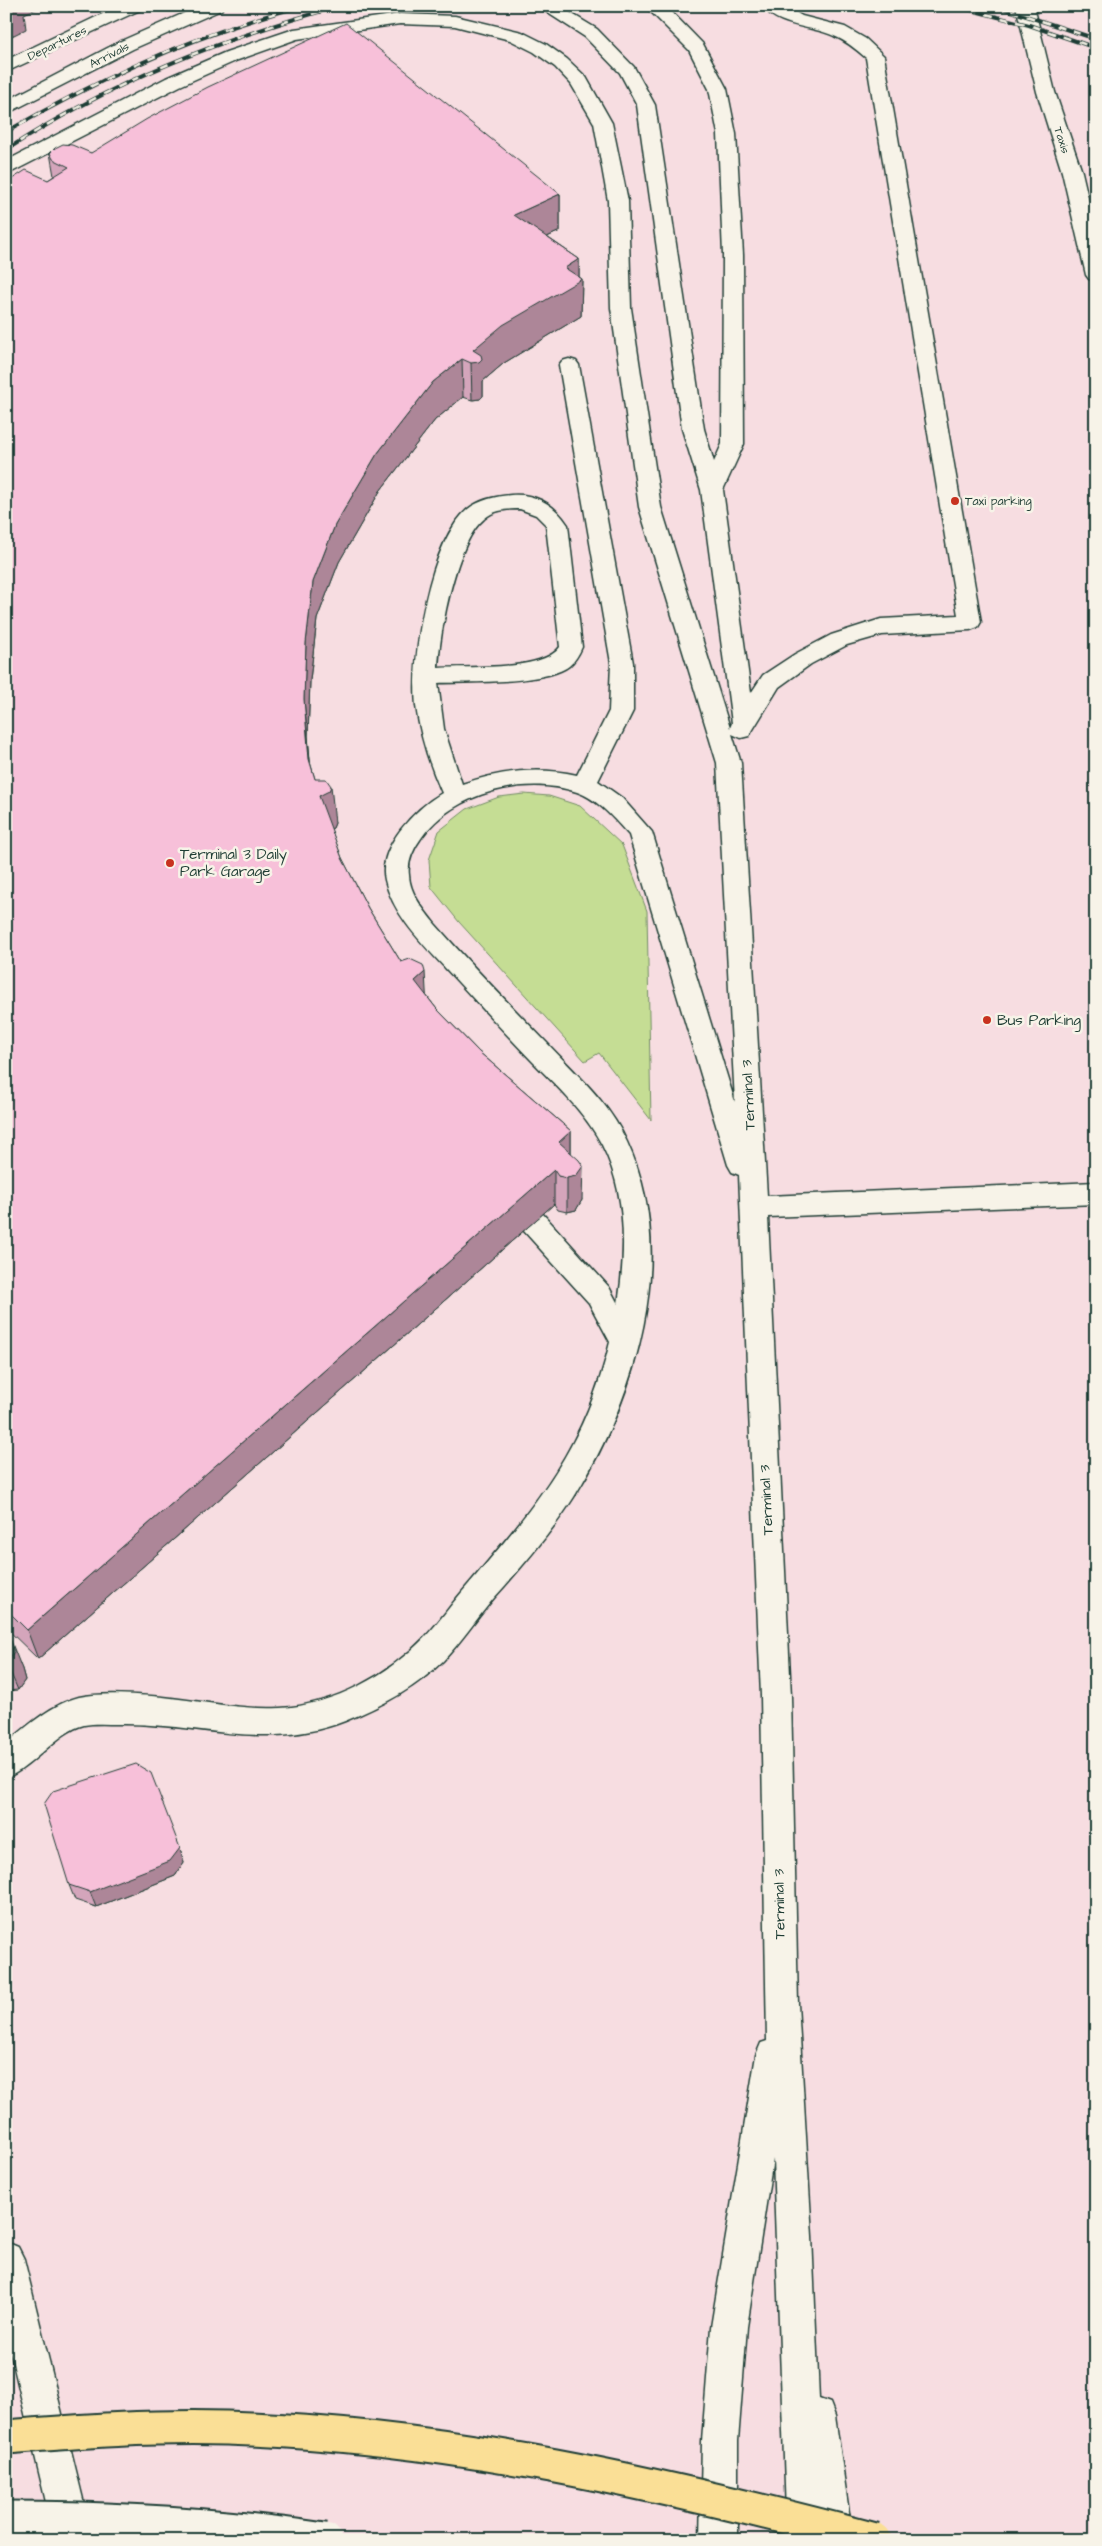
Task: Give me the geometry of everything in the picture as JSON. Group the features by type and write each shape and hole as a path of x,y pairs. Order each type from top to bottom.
{"highway":[{"path":"6,2437 114,2428 206,2427 309,2432 421,2443 535,2459 664,2486 755,2506 876,2540"}],"street":[{"path":"6,56 104,6"},
{"name":"Departures","path":"6,67 134,6"},
{"name":"Arrivals","path":"6,108 127,45 215,6"},
{"path":"546,6 592,33 628,71 646,105 693,429 712,490 744,723"},
{"path":"729,763 744,723 771,681 803,659 839,640 881,627 970,622 875,56 860,43 839,31 796,20 770,6"},
{"name":"Taxis","path":"1025,6 1046,92 1072,172 1096,275"},
{"path":"660,11 697,48 702,56 718,90 727,134 733,255 733,444 712,490"},
{"path":"6,169 173,82 232,56 294,34 400,19 455,21 516,36 540,48 562,63 579,81 603,123 618,201 621,308 650,507 729,763"},
{"path":"569,365 622,663 621,712 584,785"},
{"path":"427,676 536,669 559,662 566,655 571,647 557,525 552,516 530,504 501,503 488,507 468,523 453,554 435,602 427,654 427,676 428,707 442,766 456,797"},
{"name":"Terminal 3","path":"729,763 754,1207 759,1354 776,1696 780,2004 795,2236"},
{"path":"6,1764 75,1712 128,1709 170,1710 279,1722 310,1718 345,1706 384,1687 424,1658 543,1518 571,1475 593,1432 611,1388 636,1284 638,1226 630,1185 616,1146 594,1110 430,936 405,899 396,878 399,854 413,829 436,806 472,788 512,780 548,779 584,785 615,806 640,832 754,1207 1096,1193"},
{"path":"533,1222 599,1295 624,1340"},
{"path":"719,2540 720,2441 730,2328 780,2004"},
{"path":"795,2236 806,2540"},
{"path":"795,2236 834,2540"},
{"path":"6,2259 74,2540"},
{"path":"6,2518 98,2517 180,2522 325,2540"}],"shaded area":[{"path":"6,6 1094,6 1096,2540 6,2540"}],"green space":[{"path":"524,794 549,796 580,806 622,845 647,911 651,1120 599,1053 585,1061 459,922 431,887 429,860 439,831 467,809 499,797"}],"building":[{"name":"Terminal 3 Daily Park Garage","path":"346,23 560,194 514,215 579,259 565,268 582,279 503,325 473,350 481,355 482,359 479,362 471,363 462,359 433,382 377,454 335,525 313,582 306,643 304,699 309,759 315,779 326,779 331,786 329,791 319,796 342,858 368,908 401,962 410,959 423,965 425,972 415,981 436,1008 479,1052 571,1131 559,1142 583,1166 576,1176 567,1178 558,1176 554,1170 27,1630 6,1609 6,183 26,170 48,180 69,167 53,159 50,153 55,148 63,144 72,145 91,153 147,119 208,87"},
{"path":"6,1636 11,1641 14,1652 6,1662"},
{"path":"136,1764 151,1773 180,1848 170,1861 90,1892 69,1885 44,1804 53,1791"}],"railway":[{"path":"6,132 77,93 187,43 225,29 302,6"},
{"path":"6,150 85,103 167,65 252,33 340,6"},
{"path":"955,6 1029,25 1096,48"},
{"path":"996,6 1096,39"}],"place":[{"name":"Taxi parking","path":"955,501"},
{"name":"Terminal 3 Daily Park Garage","path":"170,863"},
{"name":"Bus Parking","path":"987,1020"}]}
